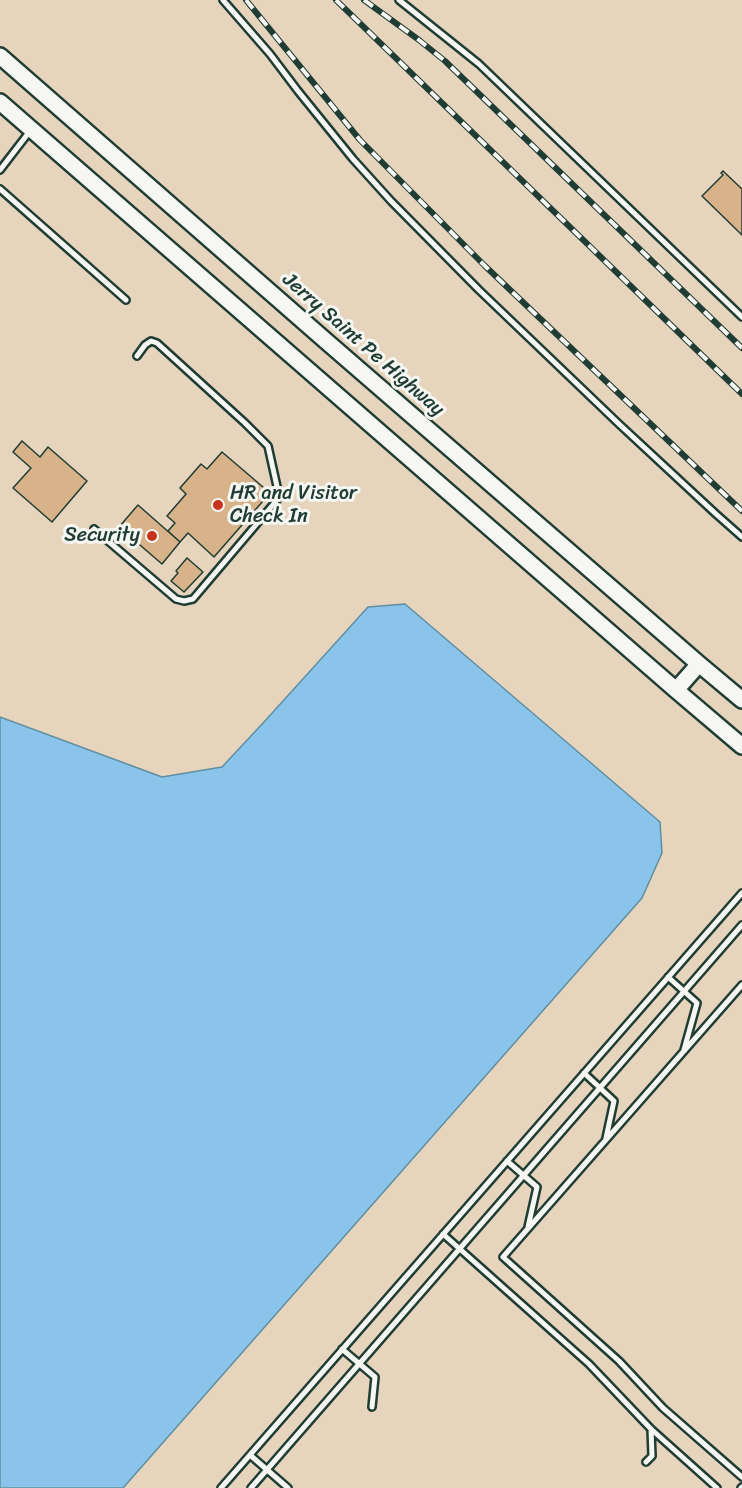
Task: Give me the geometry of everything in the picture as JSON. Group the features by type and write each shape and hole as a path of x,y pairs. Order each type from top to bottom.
{"main road":[{"name":"Jerry Saint Pe Highway","path":"0,56 300,319 742,700"},
{"path":"0,102 742,746"},
{"path":"675,690 699,664"}],"lane":[{"path":"223,0 270,54 353,159 391,201 479,290 742,537"},
{"path":"399,0 479,64 742,317"},
{"path":"0,170 31,129"},
{"path":"0,189 126,300"},
{"path":"94,529 176,599 184,601 193,599 277,500 278,491 268,446 157,343 151,341 137,356"},
{"path":"221,1488 742,893"},
{"path":"250,1488 742,925"},
{"path":"668,977 697,1003 683,1051"},
{"path":"742,985 503,1257 619,1361 663,1408 742,1477"},
{"path":"584,1073 614,1101 606,1139"},
{"path":"507,1161 537,1187 527,1229"},
{"path":"443,1234 589,1364 651,1429 717,1488"},
{"path":"342,1349 375,1377 372,1407"},
{"path":"646,1462 652,1456 651,1429"},
{"path":"250,1455 288,1488"}],"shaded area":[{"path":"0,0 742,0 742,1488 0,1488"}],"water":[{"path":"405,604 660,822 662,853 642,898 123,1488 0,1488 0,717 162,777 222,767 368,607"}],"building":[{"path":"723,171 742,189 742,235 702,196 723,175 721,173"},
{"path":"22,441 40,457 48,447 87,481 52,522 13,488 31,468 13,452"},
{"name":"HR and Visitor Check In","path":"222,452 270,493 214,557 188,533 180,542 168,531 175,523 167,516 186,494 180,488 201,464 207,469"},
{"name":"Security","path":"138,505 180,542 162,564 119,527"},
{"path":"187,558 203,572 184,592 171,581"}],"railway":[{"path":"246,0 360,140 484,265 742,511"},
{"path":"336,0 742,394"},
{"path":"364,0 445,61 742,348"}],"place":[{"name":"HR and Visitor Check In","path":"218,505"},
{"name":"Security","path":"152,536"}]}
